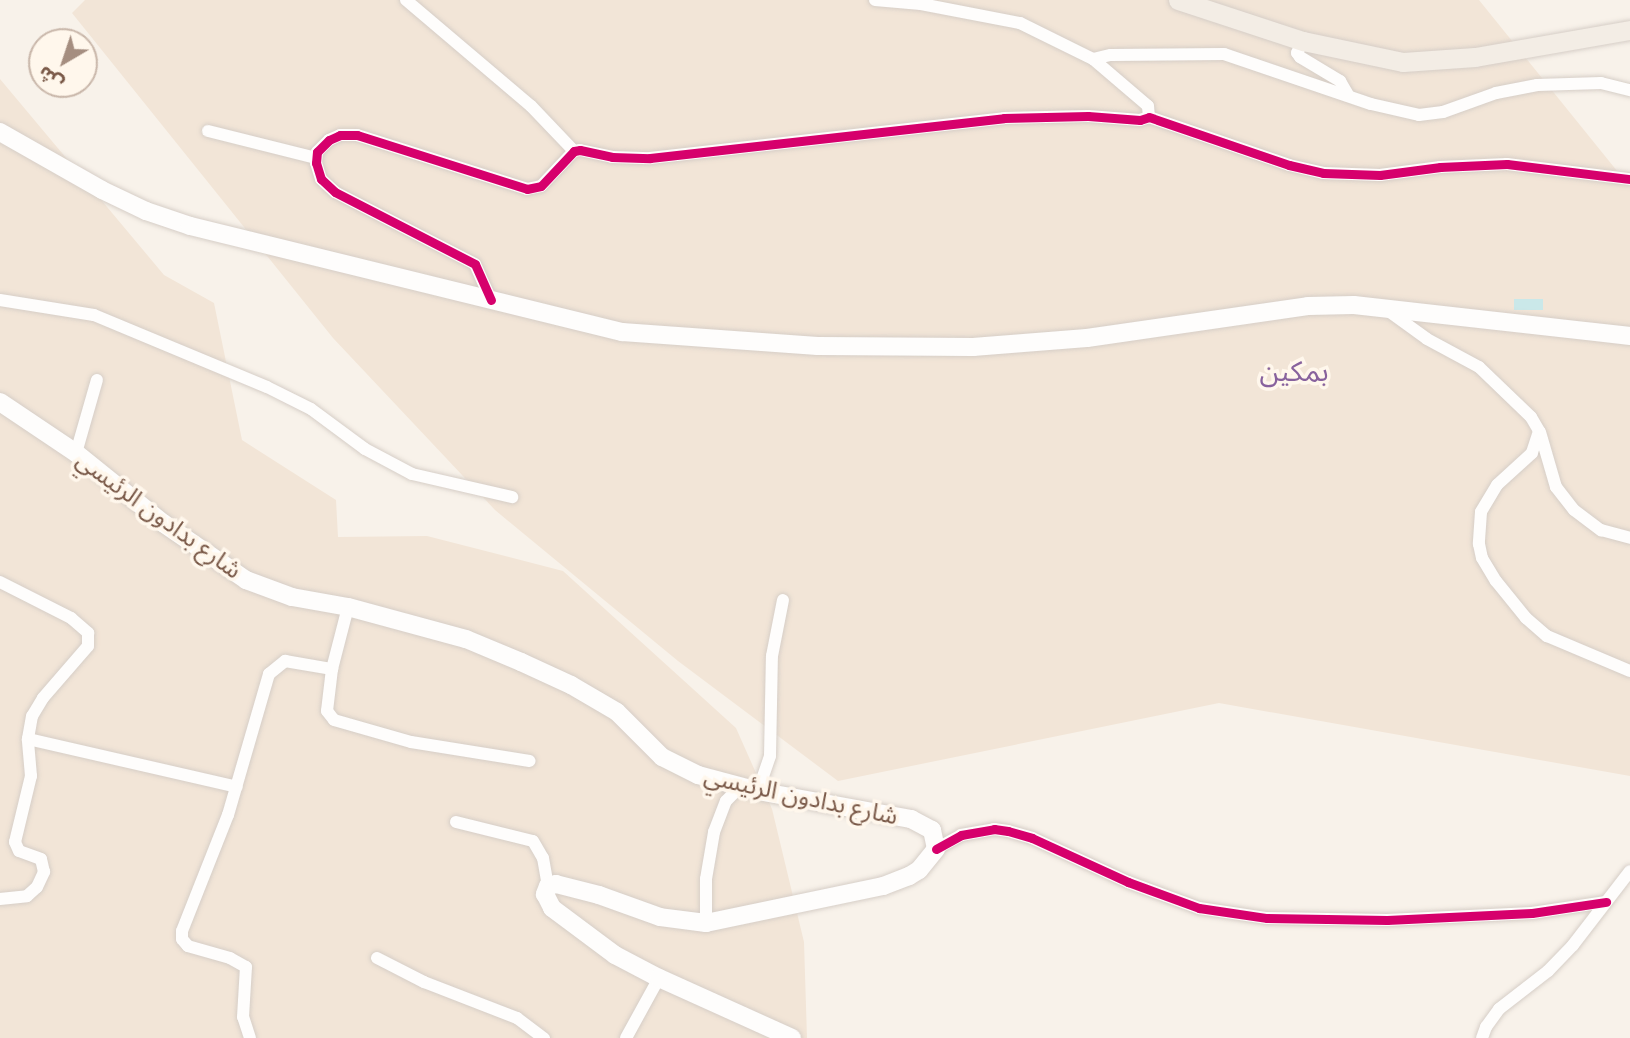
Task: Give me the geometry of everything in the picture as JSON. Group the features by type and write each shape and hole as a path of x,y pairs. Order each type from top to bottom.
{"main road":[{"path":"1178,0 1303,41 1384,60 1429,62 1630,30"},
{"path":"0,132 37,156 146,211 244,241 622,332 770,344 875,348 973,347 1056,341 1308,306 1354,305 1630,336"},
{"name":"شارع بدادون الرئيسي","path":"0,402 76,453 163,523 246,580 292,597 348,607 466,639 570,685 617,712 662,757 698,775 749,789 922,822 932,830 936,849"},
{"path":"792,1038 659,978 615,955 564,918 547,901 545,894 548,886 556,884 599,895 660,917 706,923 883,886 919,870 936,849"}],"street":[{"path":"406,0 531,106 574,151"},
{"path":"875,0 1011,20 1093,59 1150,108 1149,117"},
{"path":"1303,41 1297,53 1300,57 1340,81 1348,95"},
{"path":"1093,59 1111,55 1224,54 1391,110 1419,115 1443,112 1496,93 1537,85 1601,83 1630,90"},
{"path":"491,300 475,264 335,192 321,179 317,152 329,140 340,135 357,135 527,189 541,186 574,151 587,150 612,158 650,158 1016,117 1140,120 1149,117 1289,165 1323,173 1380,175 1461,165 1507,164 1630,179"},
{"path":"208,131 316,158"},
{"path":"0,300 94,315 267,387 311,409 365,449 412,474 512,497"},
{"path":"1385,308 1427,339 1479,367 1531,417 1539,431 1556,487 1574,510 1601,530 1630,538"},
{"path":"76,453 97,380"},
{"path":"1539,431 1532,453 1497,485 1481,512 1479,544 1482,558 1511,601 1547,636 1628,669"},
{"path":"0,582 71,618 88,632 88,646 43,698 32,716 28,738 31,776 15,842 19,851 41,859 44,872 37,887 27,896 0,900"},
{"path":"706,923 706,879 715,832 726,802 749,789 770,756 772,656 783,600"},
{"path":"348,607 332,669 327,711 334,720 411,742 529,761"},
{"path":"250,1038 243,1017 246,967 230,958 188,946 182,939 181,931 216,850 269,674 285,661 332,669"},
{"path":"28,738 237,787"},
{"path":"456,822 533,841 543,858 548,886"},
{"path":"936,849 961,835 994,829 1008,831 1032,838 1107,874 1199,908 1267,918 1401,920 1532,913 1606,902"},
{"path":"1482,1038 1486,1027 1499,1009 1548,971 1573,945 1630,871"},
{"path":"377,958 424,982 517,1018 544,1038"},
{"path":"626,1038 659,978"}],"shaded area":[{"path":"85,0 1479,0 1630,187 1630,776 1219,703 838,781 678,661 495,510 333,338 98,45 98,28 84,28 72,13"},
{"path":"0,79 164,275 214,303 242,440 336,500 338,537 427,536 563,571 736,728 772,809 804,942 807,1038 0,1038"}],"water":[{"path":"1514,299 1543,299 1543,310 1514,310"}],"cycle path":[{"path":"491,300 475,264 335,192 321,179 316,163 317,152 329,140 340,135 357,135 527,189 541,186 574,151 580,150 612,157 650,158 1004,118 1088,116 1140,120 1149,117 1289,165 1323,173 1380,175 1440,167 1507,164 1630,179"},
{"path":"936,849 961,835 994,829 1008,831 1032,838 1128,882 1199,908 1267,918 1387,920 1532,913 1606,902"}],"district":[{"name":"بمكين","path":"1294,372"}]}
